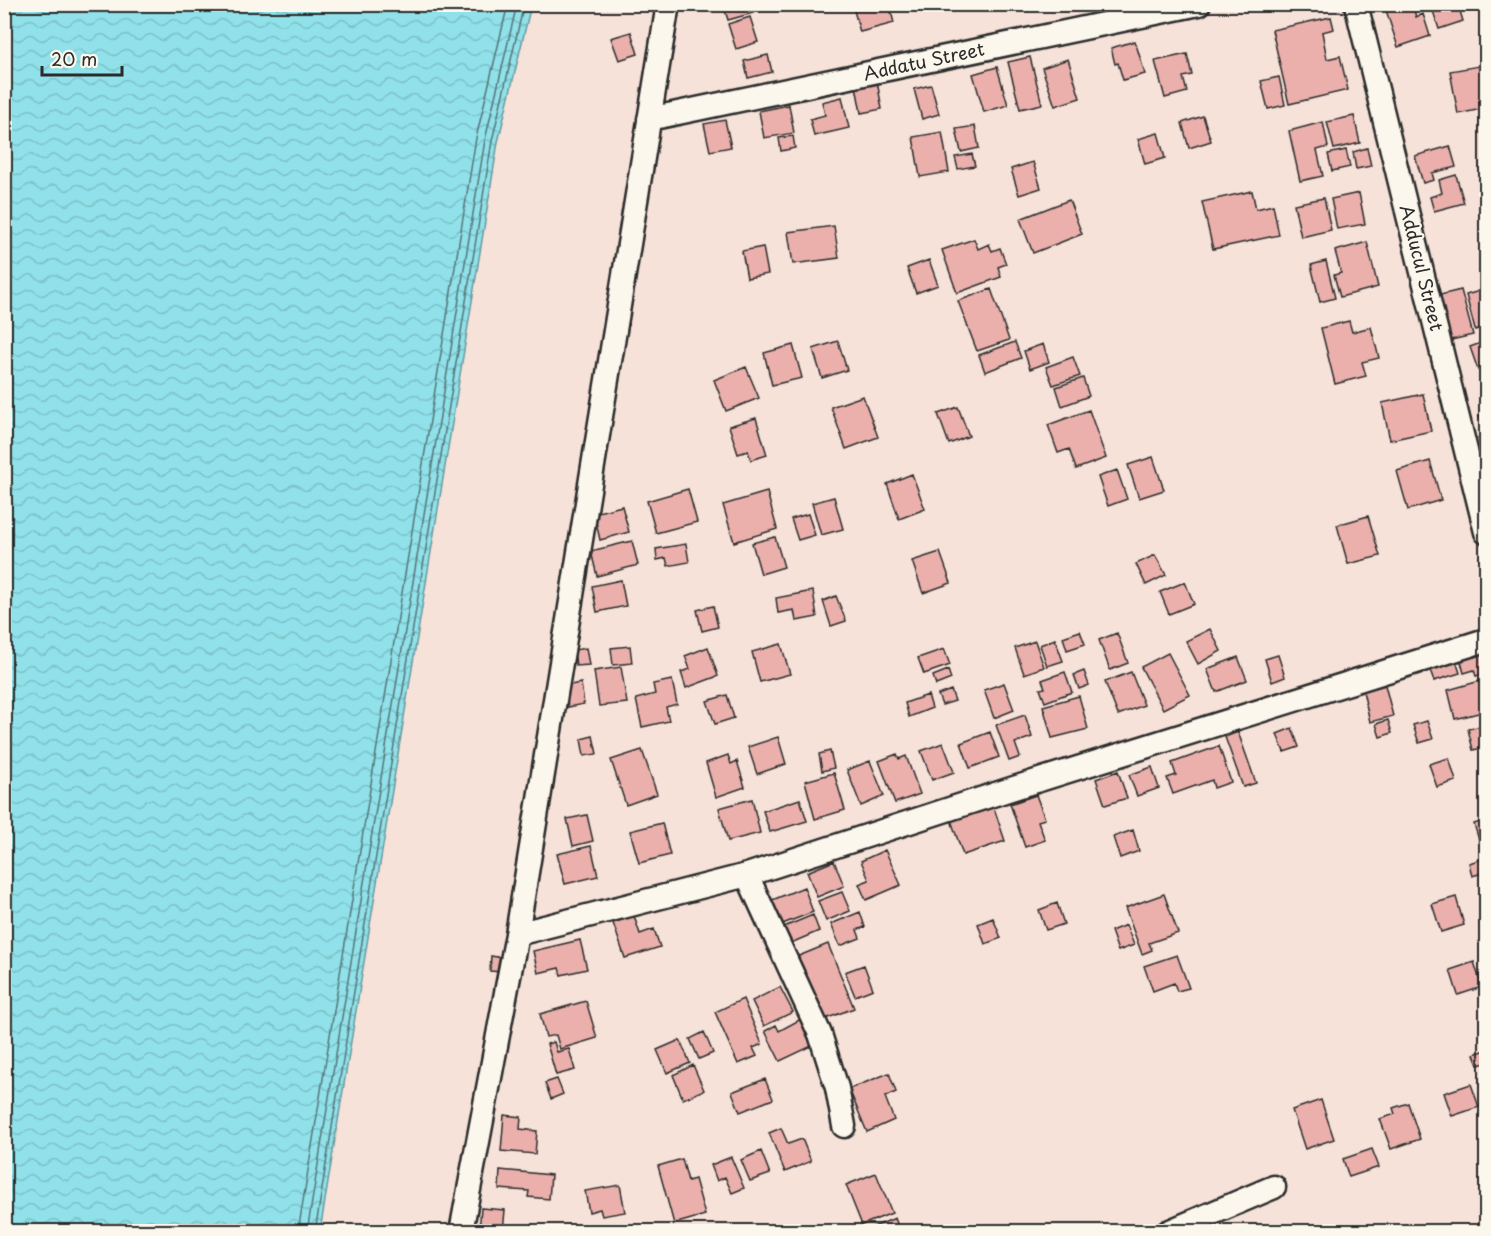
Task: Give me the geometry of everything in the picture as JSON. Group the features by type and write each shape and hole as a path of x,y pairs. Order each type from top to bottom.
{"street":[{"path":"461,1232 517,934 668,4"},
{"name":"Addatu Street","path":"649,119 1199,4"},
{"name":"Adducul Street","path":"1356,4 1486,532"},
{"path":"517,934 747,875 1014,788 1486,640"},
{"path":"747,875 820,1034 837,1088 844,1126"},
{"path":"1168,1232 1274,1187"}],"water":[{"path":"5,4 531,5 498,142 320,1231 5,1231"}],"building":[{"path":"732,4 750,4 753,13 728,20 724,7"},
{"path":"860,4 889,4 894,23 860,32 853,7"},
{"path":"1384,4 1412,4 1416,17 1423,14 1430,36 1398,47"},
{"path":"1438,4 1466,4 1459,8 1463,21 1439,29 1433,11 1439,9"},
{"path":"750,17 758,42 736,49 728,24"},
{"path":"1331,17 1334,29 1322,32 1327,59 1340,56 1348,90 1289,104 1272,30"},
{"path":"631,32 638,54 619,60 611,38"},
{"path":"1135,41 1145,74 1123,80 1118,63 1115,64 1111,48"},
{"path":"1187,54 1192,75 1183,77 1187,92 1165,98 1155,61"},
{"path":"768,55 772,72 748,78 744,61"},
{"path":"1030,57 1042,104 1020,109 1008,62"},
{"path":"1068,59 1080,98 1055,106 1042,68"},
{"path":"1479,66 1486,108 1458,114 1450,71"},
{"path":"997,67 1008,105 984,112 973,74"},
{"path":"1279,77 1285,105 1268,109 1261,81"},
{"path":"877,81 882,109 861,113 856,86"},
{"path":"931,85 939,114 922,119 914,89"},
{"path":"842,97 849,128 814,136 810,119 825,115 822,102"},
{"path":"789,105 794,133 764,138 759,111"},
{"path":"1203,116 1211,141 1189,148 1182,123"},
{"path":"1354,116 1360,143 1334,149 1327,122"},
{"path":"725,120 731,147 710,151 704,124"},
{"path":"1323,122 1328,147 1317,150 1323,176 1300,181 1289,131"},
{"path":"975,126 979,148 961,152 956,129"},
{"path":"942,132 949,172 920,177 913,137"},
{"path":"1158,133 1165,158 1145,164 1138,139"},
{"path":"793,136 795,148 781,151 779,138"},
{"path":"1450,146 1456,167 1432,173 1434,180 1423,183 1415,156"},
{"path":"1367,148 1371,166 1356,169 1353,152"},
{"path":"1346,150 1350,167 1332,171 1328,154"},
{"path":"972,154 975,166 958,169 955,157"},
{"path":"1033,162 1041,188 1019,195 1011,169"},
{"path":"1456,175 1464,203 1434,211 1430,197 1442,193 1439,180"},
{"path":"1252,191 1256,209 1273,205 1279,235 1213,249 1202,202"},
{"path":"1359,193 1365,224 1337,229 1331,199"},
{"path":"1324,198 1331,230 1301,237 1294,204"},
{"path":"1069,200 1082,234 1033,253 1020,219"},
{"path":"834,226 839,258 793,264 788,232"},
{"path":"974,239 978,249 989,244 992,251 1000,248 1006,264 998,267 1001,277 957,293 942,250"},
{"path":"1367,242 1378,287 1340,297 1334,275 1341,273 1335,251"},
{"path":"763,247 768,274 747,278 742,251"},
{"path":"929,260 938,285 916,293 907,268"},
{"path":"1326,261 1335,298 1320,302 1311,265"},
{"path":"991,289 1009,340 977,351 958,301"},
{"path":"1461,290 1473,335 1451,340 1440,295"},
{"path":"1483,290 1486,327 1475,330 1466,295"},
{"path":"1349,321 1352,332 1371,327 1379,358 1362,362 1366,376 1335,384 1321,328"},
{"path":"838,341 847,370 822,378 813,349"},
{"path":"1486,341 1486,367 1478,370 1470,347"},
{"path":"1015,342 1021,358 985,372 979,355"},
{"path":"1043,344 1049,362 1030,369 1024,351"},
{"path":"793,345 802,378 772,385 764,353"},
{"path":"1073,357 1080,376 1053,385 1046,367"},
{"path":"746,367 759,398 726,411 714,380"},
{"path":"1083,378 1089,396 1062,406 1056,387"},
{"path":"1423,394 1431,431 1390,440 1382,403"},
{"path":"863,396 878,437 846,449 831,407"},
{"path":"958,407 969,436 949,444 938,414"},
{"path":"1089,410 1106,458 1076,469 1069,449 1058,453 1048,425"},
{"path":"1486,413 1486,439 1479,416"},
{"path":"756,418 767,455 751,460 748,451 738,454 729,426"},
{"path":"1484,436 1486,462 1478,465 1471,440"},
{"path":"1153,457 1164,490 1139,498 1128,465"},
{"path":"1430,461 1441,500 1408,510 1397,471"},
{"path":"1117,470 1127,499 1108,506 1098,477"},
{"path":"912,474 925,509 899,519 887,484"},
{"path":"688,489 697,522 656,533 647,501"},
{"path":"767,492 777,529 734,542 723,505"},
{"path":"834,497 843,529 821,535 812,503"},
{"path":"622,506 629,532 600,540 594,513"},
{"path":"808,514 815,535 798,540 791,519"},
{"path":"1368,516 1380,556 1348,564 1337,525"},
{"path":"775,537 784,567 761,574 752,543"},
{"path":"632,541 638,565 597,576 591,551"},
{"path":"686,544 689,562 668,566 666,558 657,560 656,549"},
{"path":"940,552 951,583 923,593 912,561"},
{"path":"1155,555 1166,575 1146,585 1136,564"},
{"path":"621,580 626,606 597,612 592,586"},
{"path":"1185,582 1194,604 1169,614 1160,592"},
{"path":"813,591 817,617 796,621 794,610 778,613 776,598"},
{"path":"836,596 846,621 831,626 823,601"},
{"path":"713,606 718,627 702,631 697,610"},
{"path":"1210,629 1221,651 1198,664 1186,641"},
{"path":"1080,631 1085,644 1067,650 1063,637"},
{"path":"1117,633 1128,663 1110,670 1099,640"},
{"path":"1055,639 1063,661 1047,666 1040,645"},
{"path":"1035,641 1044,667 1024,674 1015,648"},
{"path":"781,644 790,674 760,682 752,652"},
{"path":"630,646 632,663 613,665 611,648"},
{"path":"708,647 718,676 686,688 681,672 690,669 685,656"},
{"path":"586,648 589,665 576,666 574,650"},
{"path":"944,649 950,665 924,674 918,658"},
{"path":"1486,650 1486,673 1476,676 1474,670 1464,673 1460,658"},
{"path":"1168,653 1190,695 1163,709 1141,667"},
{"path":"1278,655 1285,677 1272,682 1265,659"},
{"path":"1454,655 1460,673 1434,681 1428,664"},
{"path":"1238,657 1247,680 1216,692 1207,669"},
{"path":"621,667 627,703 599,706 594,671"},
{"path":"948,670 951,679 936,685 933,676"},
{"path":"1084,671 1089,685 1079,689 1074,675"},
{"path":"1065,672 1072,692 1045,702 1040,689 1045,688 1042,680"},
{"path":"1131,672 1144,705 1118,715 1105,682"},
{"path":"672,680 677,704 666,707 669,721 642,727 636,699 655,694 653,684"},
{"path":"1480,681 1486,711 1455,719 1448,690"},
{"path":"581,683 584,704 568,707 565,686"},
{"path":"1004,683 1014,710 994,718 984,690"},
{"path":"1385,685 1393,716 1370,722 1363,691"},
{"path":"951,690 955,701 942,705 938,695"},
{"path":"727,695 734,718 715,724 707,701"},
{"path":"928,695 932,708 909,717 905,703"},
{"path":"1079,696 1088,729 1052,738 1043,706"},
{"path":"1025,715 1032,737 1015,743 1020,757 1009,761 996,725"},
{"path":"1388,720 1392,733 1380,737 1376,724"},
{"path":"1427,721 1433,739 1419,743 1413,725"},
{"path":"1486,725 1486,747 1473,750 1468,729"},
{"path":"1292,728 1299,747 1284,752 1277,734"},
{"path":"990,732 999,757 970,768 961,743"},
{"path":"1238,732 1256,783 1243,787 1225,737"},
{"path":"593,736 597,754 584,756 581,739"},
{"path":"778,737 786,764 757,774 748,747"},
{"path":"943,743 954,772 932,780 921,751"},
{"path":"1219,746 1231,782 1214,788 1212,780 1173,794 1167,778 1176,775 1172,763"},
{"path":"642,750 657,794 626,805 611,760"},
{"path":"830,751 834,768 822,771 819,754"},
{"path":"897,754 899,759 906,756 920,794 895,803 879,761"},
{"path":"728,755 731,764 737,761 745,787 716,797 706,763"},
{"path":"1449,758 1456,781 1437,787 1429,764"},
{"path":"870,761 884,796 861,806 847,770"},
{"path":"1152,767 1159,788 1137,796 1129,775"},
{"path":"1118,771 1127,798 1105,805 1096,779"},
{"path":"834,773 845,810 815,819 805,781"},
{"path":"1036,795 1045,819 1038,821 1045,840 1025,847 1010,804"},
{"path":"752,799 760,833 728,841 719,808"},
{"path":"800,799 807,821 770,832 763,811"},
{"path":"993,805 1005,841 963,855 951,820"},
{"path":"587,815 593,841 573,846 567,819"},
{"path":"1486,820 1486,855 1484,856 1474,824"},
{"path":"662,823 670,855 639,863 630,831"},
{"path":"1133,830 1139,851 1120,858 1113,837"},
{"path":"591,846 598,876 565,884 557,854"},
{"path":"885,850 901,885 866,900 859,884 869,880 861,861"},
{"path":"1485,858 1486,872 1472,876 1469,863"},
{"path":"834,861 844,886 817,897 807,872"},
{"path":"804,887 813,912 780,925 770,901"},
{"path":"842,892 850,911 826,921 818,901"},
{"path":"1164,894 1178,933 1149,943 1152,950 1142,954 1125,908"},
{"path":"1456,897 1464,925 1441,932 1432,904"},
{"path":"1057,903 1064,924 1046,930 1039,910"},
{"path":"860,912 865,927 857,930 860,938 840,946 831,924"},
{"path":"813,915 819,931 791,943 784,927"},
{"path":"634,916 640,934 654,929 660,947 625,958 613,923"},
{"path":"993,918 1001,938 985,944 978,924"},
{"path":"1126,925 1134,945 1118,951 1111,931"},
{"path":"580,940 587,969 561,975 559,968 538,973 533,951"},
{"path":"828,944 854,1008 820,1021 794,958"},
{"path":"1177,955 1189,988 1177,991 1174,983 1153,991 1144,966"},
{"path":"491,956 503,958 502,972 490,971"},
{"path":"1474,962 1482,987 1458,995 1450,970"},
{"path":"864,965 873,989 855,996 845,972"},
{"path":"780,987 793,1012 764,1026 752,1001"},
{"path":"743,999 762,1044 753,1048 757,1056 738,1064 715,1012"},
{"path":"586,1001 597,1038 560,1049 556,1035 546,1037 540,1014"},
{"path":"801,1019 814,1045 780,1061 765,1031 776,1025 779,1031"},
{"path":"704,1032 713,1053 699,1059 690,1039"},
{"path":"680,1040 690,1063 667,1073 657,1050"},
{"path":"554,1042 557,1052 569,1049 575,1070 556,1075 547,1044"},
{"path":"1486,1050 1486,1063 1478,1065 1474,1054"},
{"path":"693,1065 704,1090 683,1099 673,1075"},
{"path":"889,1073 896,1092 885,1097 894,1120 867,1132 849,1089"},
{"path":"557,1079 563,1094 551,1099 545,1083"},
{"path":"765,1079 773,1099 740,1112 732,1092"},
{"path":"1471,1084 1479,1107 1452,1116 1444,1093"},
{"path":"1321,1100 1334,1139 1305,1149 1292,1110"},
{"path":"1408,1103 1420,1139 1391,1149 1380,1119 1395,1114 1393,1108"},
{"path":"504,1115 521,1117 520,1129 537,1131 535,1154 501,1151"},
{"path":"781,1128 788,1144 802,1139 811,1161 785,1172 769,1133"},
{"path":"1372,1149 1379,1167 1349,1177 1343,1159"},
{"path":"761,1151 770,1174 750,1181 741,1160"},
{"path":"731,1157 744,1188 732,1193 725,1177 717,1181 711,1165"},
{"path":"682,1159 688,1181 695,1179 705,1215 674,1224 658,1166"},
{"path":"500,1170 551,1175 549,1199 528,1197 529,1191 499,1189"},
{"path":"876,1173 892,1213 862,1225 846,1185"},
{"path":"620,1185 625,1212 602,1216 600,1209 589,1212 585,1191"},
{"path":"481,1208 505,1210 503,1232 479,1232"},
{"path":"895,1218 900,1232 872,1232 871,1228"},
{"path":"511,1227 530,1229 530,1232 511,1232"}]}
